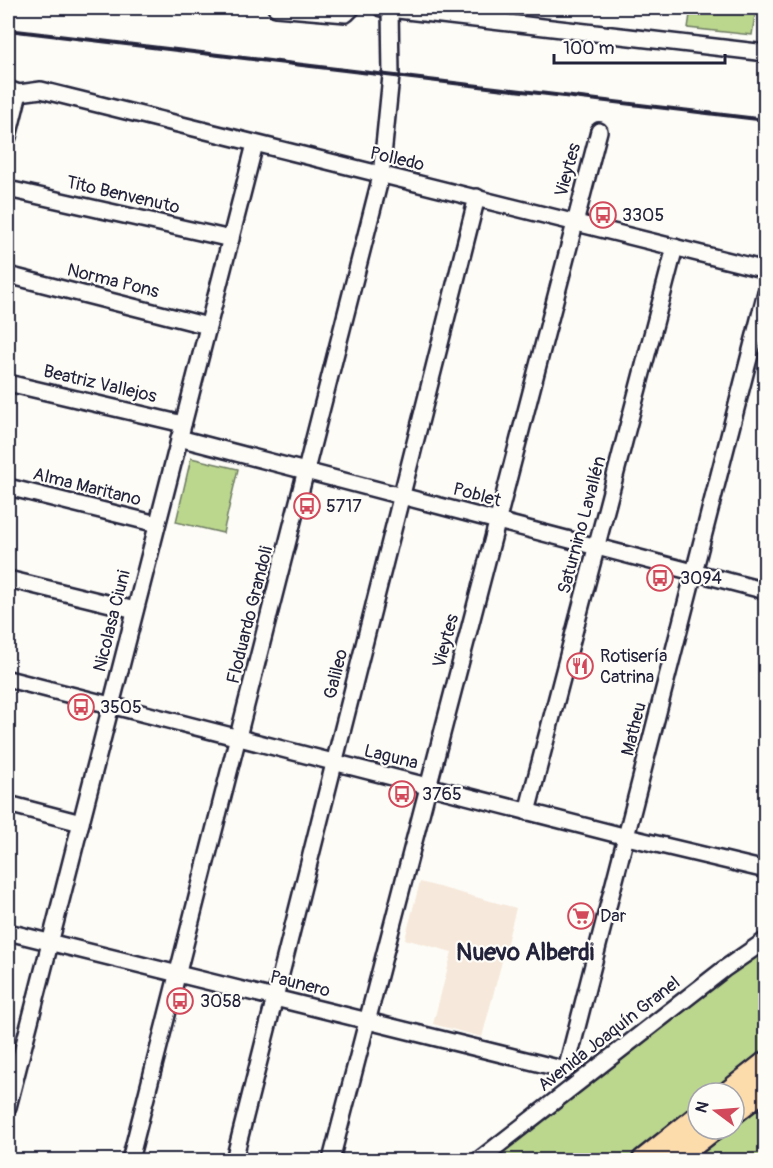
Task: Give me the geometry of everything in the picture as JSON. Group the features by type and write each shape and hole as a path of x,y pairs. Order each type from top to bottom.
{"highway":[{"path":"743,1081 765,1063"},
{"path":"746,1102 765,1087"},
{"path":"644,1161 686,1127"},
{"path":"673,1161 698,1141"}],"street":[{"path":"276,8 328,10 346,14 352,8"},
{"path":"387,8 478,12 765,53"},
{"name":"Floduardo Grandoli","path":"130,1161 381,176 391,76 387,8"},
{"name":"Polledo","path":"13,91 41,90 765,270"},
{"path":"8,137 13,91"},
{"name":"Vieytes","path":"331,1161 599,131"},
{"name":"Nicolasa Ciuni","path":"8,1107 12,1070 50,943 255,144"},
{"name":"Tito Benvenuto","path":"8,189 231,239"},
{"name":"Galileo","path":"234,1161 477,197"},
{"name":"Saturnino Lavallén","path":"527,812 675,247"},
{"name":"Norma Pons","path":"8,275 208,326"},
{"name":"Matheu","path":"566,1071 765,292"},
{"name":"Beatriz Vallejos","path":"8,383 181,431"},
{"name":"Poblet","path":"181,431 306,471 765,591"},
{"name":"Alma Maritano","path":"8,487 157,524"},
{"path":"8,579 135,610"},
{"name":"Laguna","path":"8,680 765,870"},
{"path":"8,804 81,823"},
{"name":"Paunero","path":"8,932 566,1071"},
{"name":"Avenida Joaquín Granel","path":"479,1161 573,1086 758,949 765,940"},
{"path":"566,1071 573,1086"}],"shaded area":[{"path":"420,882 516,908 482,1037 433,1024 452,952 405,939"}],"green space":[{"path":"691,8 756,8 752,35 688,28"},
{"path":"191,458 238,469 223,533 176,522"},
{"path":"765,940 765,1160 479,1160"}],"railway":[{"path":"8,30 766,120"}],"place":[{"name":"3305","path":"603,215"},
{"name":"5717","path":"307,506"},
{"name":"3094","path":"660,578"},
{"name":"Rotisería Catrina","path":"580,666"},
{"name":"3505","path":"81,707"},
{"name":"3765","path":"402,794"},
{"name":"Dar","path":"581,916"},
{"name":"3058","path":"180,1001"}],"district":[{"name":"Nuevo Alberdi","path":"525,952"}]}
